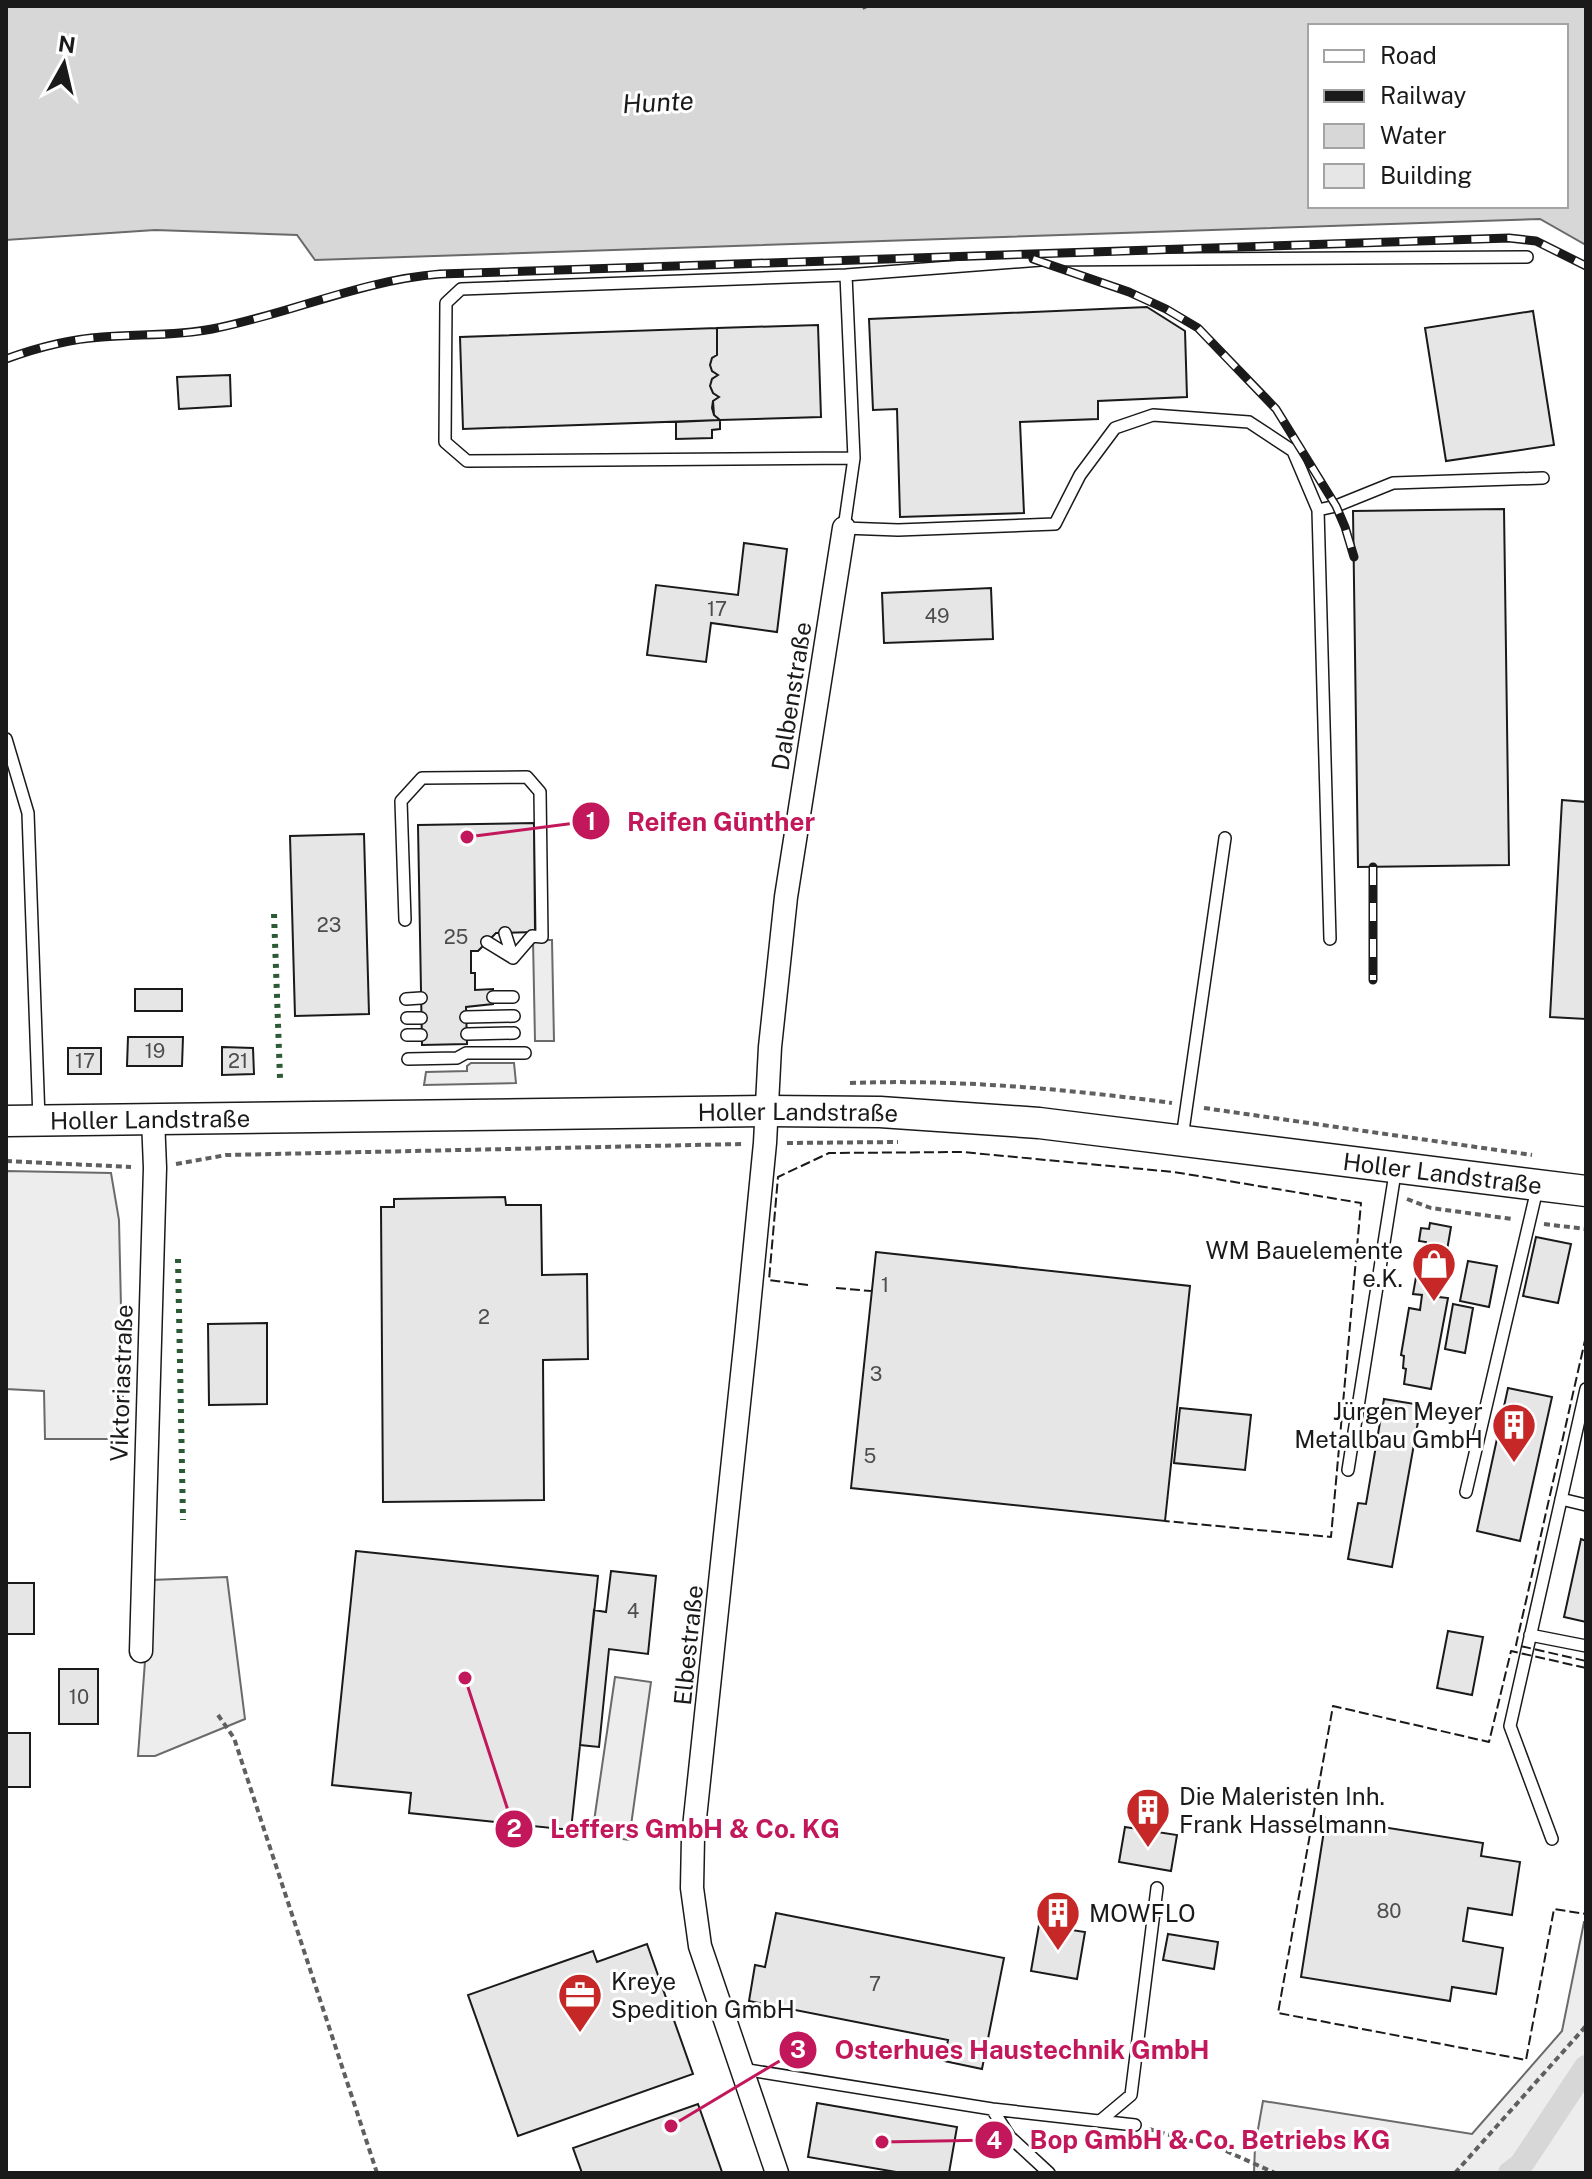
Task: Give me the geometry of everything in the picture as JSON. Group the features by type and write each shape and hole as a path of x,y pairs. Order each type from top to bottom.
{"main road":[{"name":"Holler Landstraße","path":"6,1121 880,1112 991,1119 1182,1140 1394,1180 1538,1185 1586,1191"}],"street":[{"name":"Dalbenstraße","path":"767,1111 770,1047 786,897 844,528"},
{"name":"Elbestraße","path":"767,1111 693,1837 692,1888 700,1946 777,2173"},
{"name":"Viktoriastraße","path":"141,1651 155,1168 153,1118"}],"lane":[{"path":"854,458 467,461 445,442 446,303 461,289 846,275 1041,260 1527,257"},
{"path":"846,275 854,458 844,528 898,530 1055,524 1080,475 1115,428 1153,415 1249,422 1293,451 1318,510 1330,939"},
{"path":"1318,510 1393,483 1543,478"},
{"path":"6,739 28,813 39,1120"},
{"path":"405,920 401,801 422,778 527,777 540,792 542,937 532,936 513,958"},
{"path":"1182,1140 1225,838"},
{"path":"513,958 523,932"},
{"path":"505,933 513,958"},
{"path":"487,942 513,958"},
{"path":"493,997 513,997"},
{"path":"406,999 421,998"},
{"path":"466,1017 514,1016"},
{"path":"407,1018 421,1018"},
{"path":"467,1034 514,1033"},
{"path":"407,1035 421,1035"},
{"path":"408,1059 457,1058 466,1053 525,1053"},
{"path":"1348,1470 1394,1180"},
{"path":"1466,1492 1538,1185"},
{"path":"1552,1839 1510,1726 1586,1389"},
{"path":"1561,1499 1586,1505"},
{"path":"1530,1635 1586,1646"},
{"path":"1100,2121 1131,2095 1157,1888"},
{"path":"742,2069 992,2109 1135,2125"},
{"path":"992,2109 1010,2137 1049,2173"}],"path":[{"path":"6,1161 155,1168 226,1155 900,1142"},
{"path":"1394,1180 1431,1208 1586,1229"},
{"path":"218,1715 234,1738 377,2173"},
{"path":"1455,2173 1586,2026"},
{"path":"1135,2125 1226,2151 1275,2173"}],"shaded area":[{"path":"533,940 552,940 554,1041 535,1041"},
{"path":"471,1063 514,1063 516,1083 424,1085 426,1072 467,1071"},
{"path":"6,1171 111,1173 119,1220 124,1439 45,1439 44,1391 6,1389"},
{"path":"227,1577 245,1719 155,1756 138,1756 151,1580"},
{"path":"615,1677 651,1682 629,1840 592,1835"},
{"path":"1584,1922 1586,2173 1254,2173 1263,2101 1472,2134 1562,2031"}],"water":[{"name":"Hunte","path":"6,6 1586,6 1586,245 1540,219 315,260 297,235 155,230 6,240"}],"building":[{"path":"1147,307 1185,331 1187,397 1098,401 1098,419 1020,422 1024,513 900,517 897,409 873,410 869,319"},
{"path":"1533,311 1554,445 1446,461 1425,328"},
{"path":"818,325 821,417 720,420 714,415 713,401 719,397 710,386 712,379 718,375 710,365 717,355 717,328"},
{"path":"717,328 717,355 710,365 718,375 712,379 710,386 719,397 713,401 712,408 720,420 463,429 460,337"},
{"path":"230,375 231,406 179,409 177,377"},
{"path":"720,420 720,429 712,430 712,438 676,439 676,422"},
{"path":"1504,509 1509,865 1358,867 1353,511"},
{"path":"744,543 787,549 777,632 711,623 706,662 647,655 656,585 738,595"},
{"path":"991,588 993,639 884,643 882,593"},
{"path":"1562,800 1586,802 1586,1019 1550,1017"},
{"path":"534,823 535,932 496,933 478,951 471,951 475,990 493,989 493,1004 466,1007 467,1044 422,1045 418,825"},
{"path":"364,834 369,1014 295,1016 290,836"},
{"path":"135,989 182,989 182,1011 135,1011"},
{"path":"128,1037 183,1037 182,1066 127,1066"},
{"path":"222,1047 253,1048 254,1074 222,1075"},
{"path":"68,1048 101,1048 101,1074 68,1074"},
{"path":"505,1197 506,1205 541,1205 542,1275 587,1274 588,1359 543,1360 544,1500 383,1502 381,1207 394,1207 394,1199"},
{"name":"WM Bauelemente e.K.","path":"1430,1223 1451,1227 1439,1297 1448,1298 1431,1389 1404,1384 1406,1369 1403,1368 1404,1356 1401,1355 1409,1308 1420,1310 1422,1295 1413,1294 1421,1249 1425,1250 1426,1242 1419,1241 1421,1228 1429,1229"},
{"path":"1536,1237 1571,1244 1558,1303 1523,1296"},
{"path":"876,1252 1190,1286 1165,1521 851,1488"},
{"path":"1468,1261 1497,1266 1489,1307 1460,1301"},
{"path":"1453,1304 1473,1308 1465,1353 1445,1349"},
{"path":"267,1323 267,1404 209,1405 208,1324"},
{"name":"Jürgen Meyer Metallbau GmbH","path":"1508,1388 1552,1397 1520,1541 1477,1531"},
{"path":"1384,1399 1421,1405 1392,1567 1348,1559 1358,1503 1366,1504"},
{"path":"1180,1408 1251,1415 1245,1470 1174,1463"},
{"path":"1581,1539 1586,1541 1586,1622 1564,1617"},
{"path":"356,1551 598,1576 571,1830 409,1813 411,1793 332,1785"},
{"path":"611,1571 656,1576 648,1654 609,1649 599,1747 580,1745 594,1610 606,1612"},
{"path":"6,1583 34,1583 34,1634 6,1634"},
{"path":"1448,1631 1483,1637 1472,1695 1437,1688"},
{"path":"59,1669 98,1669 98,1724 59,1724"},
{"path":"6,1733 30,1733 30,1787 6,1787"},
{"path":"1326,1818 1483,1843 1481,1856 1520,1862 1512,1915 1468,1908 1463,1941 1503,1948 1496,1994 1452,1987 1450,2001 1301,1977"},
{"name":"Die Maleristen Inh. Frank Hasselmann","path":"1125,1827 1177,1835 1171,1871 1119,1862"},
{"path":"776,1913 1004,1958 982,2069 944,2061 948,2040 749,2001 755,1965 765,1967"},
{"name":"MOWFLO","path":"1039,1925 1085,1932 1077,1979 1031,1971"},
{"path":"1168,1934 1218,1942 1214,1969 1163,1960"},
{"name":"Kreye Spedition GmbH","path":"647,1944 693,2074 518,2136 468,1995 593,1951 597,1962"},
{"path":"817,2103 957,2127 949,2173 902,2173 808,2157"},
{"path":"698,2104 722,2172 582,2173 573,2148"}],"waterway":[{"path":"1510,2173 1521,2165 1586,2067"}],"railway":[{"path":"6,359 78,340 212,329 382,283 440,274 1509,238 1536,241 1586,266"},
{"path":"1033,259 1129,292 1198,328 1276,409 1336,506 1354,557"},
{"path":"1373,867 1373,980"}],"hedge":[{"path":"274,914 280,1078"},
{"path":"178,1259 183,1520"}],"fence":[{"path":"808,1285 769,1280 778,1177 829,1153 962,1152 1174,1172 1361,1203 1331,1537 1165,1521"},
{"path":"836,1288 871,1291"},
{"path":"1586,1336 1516,1645 1586,1661"},
{"path":"1586,1668 1511,1651 1489,1742 1333,1706 1278,2013 1526,2060 1554,1909 1586,1914"}],"place":[{"name":"Reifen Günther","path":"467,837"},
{"name":"WM Bauelemente e.K.","path":"1434,1303"},
{"name":"Jürgen Meyer Metallbau GmbH","path":"1514,1464"},
{"name":"Leffers GmbH & Co. KG","path":"465,1678"},
{"name":"Die Maleristen Inh. Frank Hasselmann","path":"1148,1849"},
{"name":"MOWFLO","path":"1058,1952"},
{"name":"Kreye Spedition GmbH","path":"580,2034"},
{"name":"Osterhues Haustechnik GmbH","path":"671,2126"},
{"name":"Bop GmbH & Co. Betriebs KG","path":"882,2142"}]}
